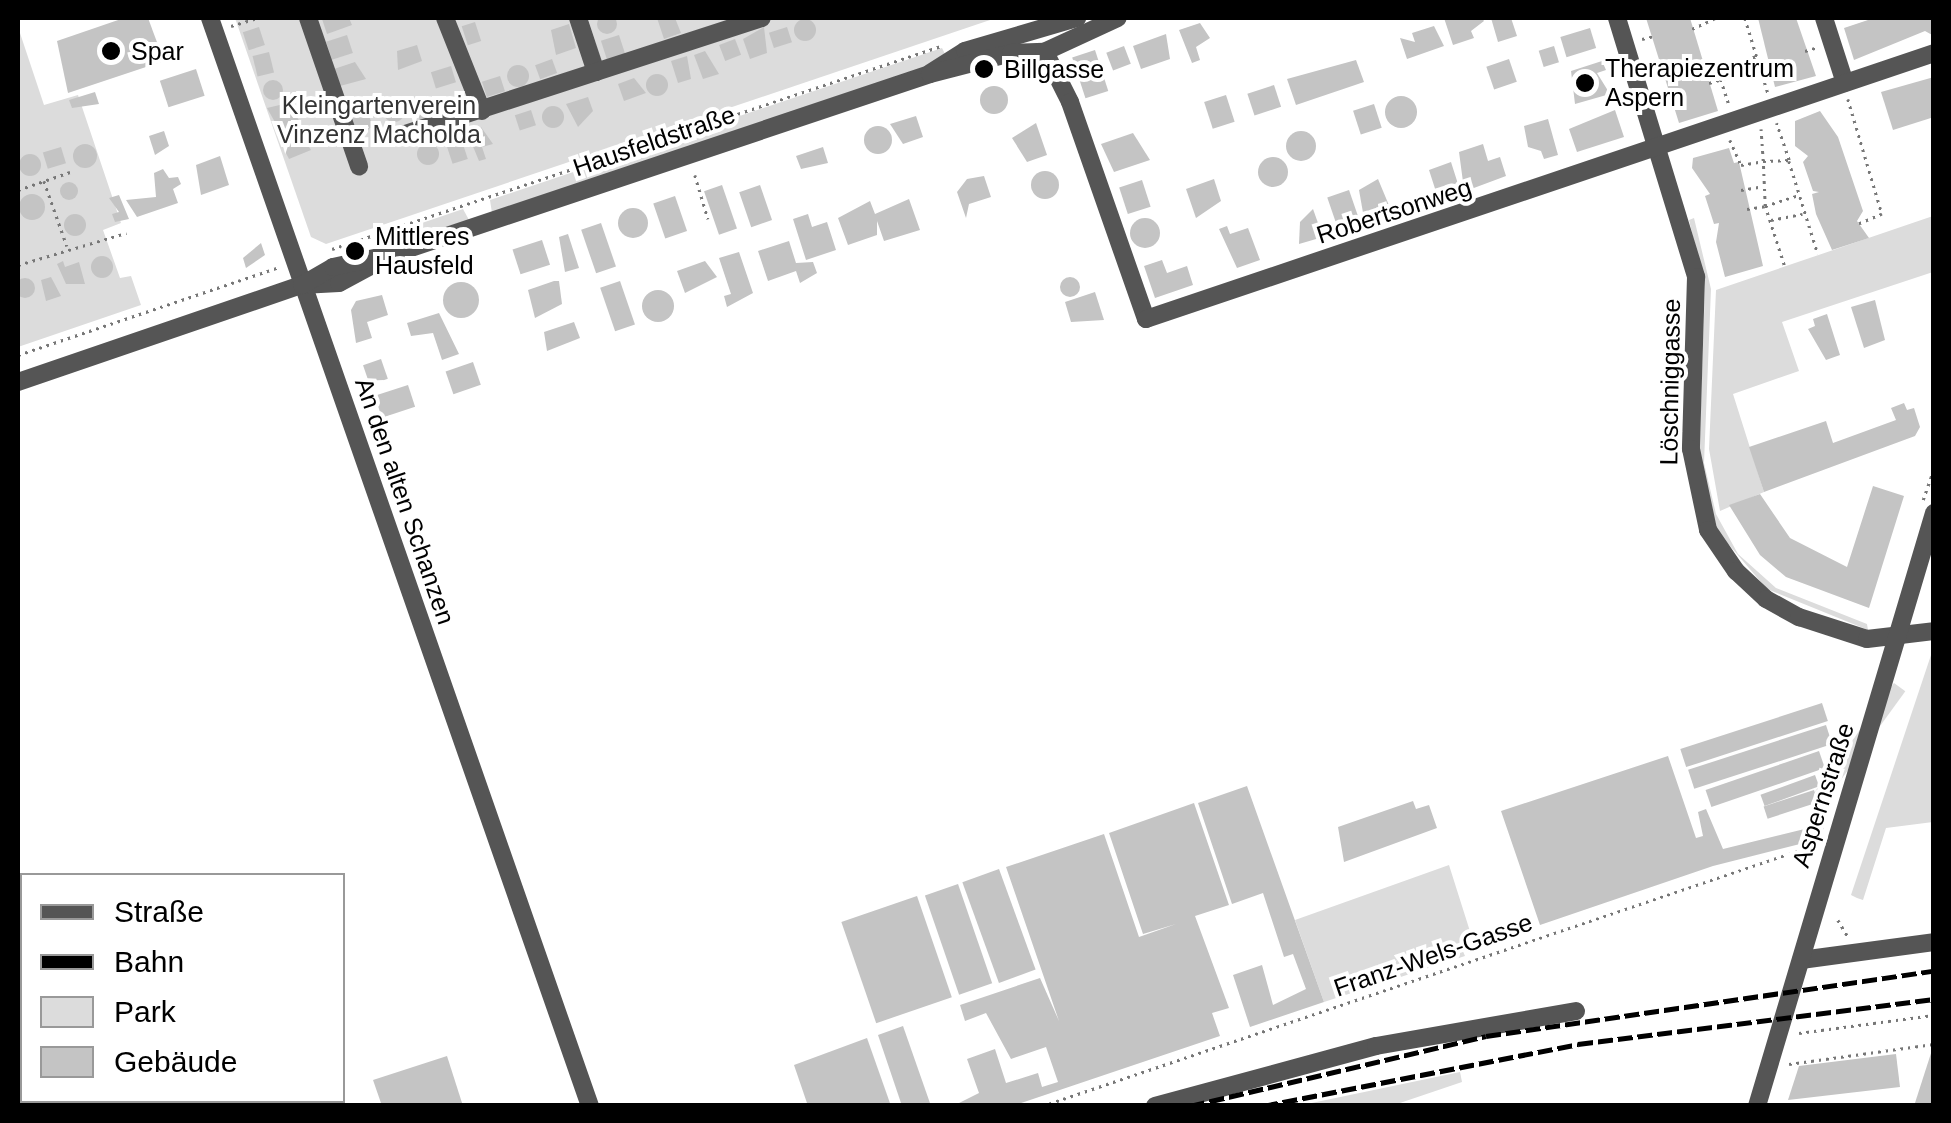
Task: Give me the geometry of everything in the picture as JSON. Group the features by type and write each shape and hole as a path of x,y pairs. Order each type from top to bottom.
{"street":[{"name":"An den alten Schanzen","path":"210,18 590,1106"},
{"path":"308,18 359,166"},
{"path":"445,18 482,110"},
{"path":"578,18 596,72"},
{"path":"405,134 596,72 718,24 762,18"},
{"name":"Hausfeldstraße","path":"18,382 302,286 333,266 393,254 930,74 1077,18"},
{"name":"Hausfeldstraße","path":"1038,35 1118,18"},
{"name":"Löschniggasse","path":"1618,18 1696,277 1691,449 1708,530 1736,571 1766,600 1867,638 1894,639"},
{"path":"1824,18 1845,83"},
{"name":"Robertsonweg","path":"1038,35 1070,102 1146,319 1659,150 1934,54"},
{"name":"Aspernstraße","path":"1756,1101 1934,513"},
{"path":"1894,639 1934,631"},
{"path":"1801,960 1934,942"},
{"path":"1155,1106 1358,1050 1576,1012"}],"path":[{"path":"232,26 257,18"},
{"path":"1692,29 1705,19 1716,18"},
{"path":"1745,18 1770,100"},
{"path":"1642,39 1654,36"},
{"path":"324,252 942,45"},
{"path":"1805,51 1819,47"},
{"path":"1731,114 1717,69 1757,56"},
{"path":"1709,82 1760,67"},
{"path":"1845,83 1882,214 1858,224"},
{"path":"1660,100 1672,96"},
{"path":"1776,122 1818,254"},
{"path":"1761,127 1765,206 1784,265"},
{"path":"1730,139 1741,165 1788,160"},
{"path":"18,190 70,172"},
{"path":"695,175 708,219"},
{"path":"44,181 68,248"},
{"path":"1741,190 1764,186"},
{"path":"1747,209 1799,195"},
{"path":"1770,220 1804,213"},
{"path":"18,265 126,233"},
{"path":"18,354 295,262"},
{"name":"Franz-Wels-Gasse","path":"1042,1106 1835,838"},
{"path":"1799,1033 1934,1015"},
{"path":"1789,1064 1934,1044"}],"green space":[{"name":"Kleingartenverein Vinzenz Macholda","path":"235,18 996,18 326,244 311,237"},
{"path":"18,27 44,105 78,95 121,223 103,230 120,278 131,276 141,305 18,347"},
{"path":"942,48 945,54 917,71 492,213 490,200"},
{"path":"463,209 469,220 379,246 378,238"},
{"path":"1933,216 1933,272 1782,322 1799,371 1733,394 1764,492 1720,511 1709,449 1716,290"},
{"path":"1694,218 1711,289 1704,463 1716,514 1738,554 1776,588 1867,624 1868,630 1767,589 1718,532 1699,465 1705,286 1689,220"},
{"path":"1933,649 1933,822 1886,828 1863,900 1851,895"},
{"path":"1894,683 1905,691 1820,809 1808,801"},
{"path":"1449,865 1474,944 1462,949 1465,956 1324,1002 1295,920"},
{"path":"1460,1072 1462,1082 1394,1105 1302,1105"}],"building":[{"path":"603,14 611,14 617,24 611,34 603,34 597,28 597,20"},
{"name":"Spar","path":"124,18 148,18 164,61 68,93 57,41"},
{"path":"349,18 352,25 327,34 322,19"},
{"path":"657,18 675,18 681,33 664,39"},
{"path":"1444,18 1484,21 1471,31 1474,38 1453,45"},
{"path":"1491,18 1511,18 1517,36 1498,42"},
{"path":"1646,18 1690,18 1718,111 1679,123"},
{"path":"1758,18 1796,18 1816,76 1775,87"},
{"path":"1874,18 1934,18 1934,36 1925,31 1854,60 1844,28"},
{"path":"805,19 813,22 813,38 805,41 797,38 794,30 797,22"},
{"path":"475,22 481,41 468,45 462,26"},
{"path":"1200,23 1210,38 1196,47 1200,60 1192,63 1179,30"},
{"path":"569,24 576,48 556,55 551,30"},
{"path":"1434,26 1444,46 1407,59 1400,38 1415,42 1412,33"},
{"path":"259,27 265,45 249,50 243,32"},
{"path":"764,27 767,53 750,59 743,39"},
{"path":"787,27 792,42 774,48 769,33"},
{"path":"1590,28 1596,48 1566,57 1560,37"},
{"path":"1166,34 1170,59 1141,69 1133,46"},
{"path":"347,35 353,53 332,60 326,42"},
{"path":"619,35 625,54 607,60 601,41"},
{"path":"735,39 741,55 725,61 719,45"},
{"path":"417,45 422,61 398,70 397,51"},
{"path":"1124,46 1131,64 1113,71 1106,53"},
{"path":"1554,46 1559,62 1544,67 1539,51"},
{"path":"1095,50 1108,91 1085,98 1072,57"},
{"path":"705,51 719,74 703,79 694,55"},
{"path":"269,52 274,72 258,76 253,56"},
{"path":"687,56 691,79 678,83 671,61"},
{"path":"552,59 557,73 540,79 535,65"},
{"path":"1509,59 1517,82 1494,90 1486,67"},
{"path":"1356,60 1364,82 1296,105 1287,79"},
{"name":"Therapiezentrum Aspern","path":"1602,61 1606,70 1597,73 1610,94 1575,104 1571,71"},
{"path":"355,62 366,79 340,86 334,69"},
{"path":"518,65 526,68 526,84 518,87 510,84 507,76 510,68"},
{"path":"451,66 456,82 436,88 431,72"},
{"path":"196,69 205,96 169,107 160,81"},
{"path":"657,74 665,77 665,93 657,96 649,93 646,85 649,77"},
{"path":"500,76 505,91 487,97 482,82"},
{"path":"1934,77 1934,117 1893,130 1881,92"},
{"path":"634,78 646,93 624,101 618,84"},
{"path":"273,80 283,90 273,100 263,90"},
{"path":"1274,85 1281,107 1254,116 1247,94"},
{"path":"994,86 1004,90 1008,100 1004,110 994,114 984,110 980,100 984,90"},
{"path":"95,92 99,104 72,108 69,100"},
{"path":"1226,95 1235,122 1213,129 1204,102"},
{"path":"1401,96 1412,101 1417,112 1412,123 1401,128 1390,123 1385,112 1390,101"},
{"path":"588,97 593,111 578,127 566,104"},
{"path":"394,100 402,103 402,119 394,122 386,119 383,111 386,103"},
{"path":"427,100 435,103 435,119 427,122 419,119 416,111 419,103"},
{"path":"288,103 300,122 280,131 267,108"},
{"path":"364,104 373,126 356,139 352,115"},
{"path":"1374,104 1382,128 1361,135 1353,111"},
{"path":"553,106 561,109 561,125 553,128 545,125 542,117 545,109"},
{"path":"531,110 536,125 520,130 515,115"},
{"path":"1615,110 1624,137 1577,152 1569,129"},
{"path":"1820,111 1838,137 1863,211 1857,221 1869,238 1832,250 1816,214 1812,194 1819,192 1813,191 1803,162 1808,156 1795,146 1795,121"},
{"path":"916,116 923,137 903,144 890,124"},
{"path":"1548,119 1558,155 1544,159 1541,151 1528,147 1524,126"},
{"path":"1036,123 1047,155 1027,162 1012,138"},
{"path":"878,126 888,130 892,140 888,150 878,154 868,150 864,140 868,130"},
{"path":"481,127 493,144 482,147 486,159 479,161 467,132"},
{"path":"298,130 311,150 289,159 277,136"},
{"path":"164,131 169,146 155,155 149,136"},
{"path":"1301,131 1311,136 1316,146 1311,156 1301,161 1291,156 1286,146 1291,136"},
{"path":"1133,133 1150,160 1114,172 1101,144"},
{"path":"461,138 468,159 453,164 446,143"},
{"path":"428,143 436,146 436,162 428,165 420,162 417,154 420,146"},
{"path":"85,144 94,147 94,165 85,168 76,165 73,156 76,147"},
{"path":"1483,144 1488,161 1500,157 1506,176 1439,201 1429,170 1451,162 1458,184 1463,182 1459,152"},
{"path":"61,147 66,163 48,169 43,153"},
{"path":"823,147 828,163 801,169 796,156"},
{"path":"1729,148 1734,163 1739,162 1763,266 1725,277 1716,242 1719,223 1714,224 1705,196 1710,194 1692,168 1693,158"},
{"path":"30,154 38,157 38,173 30,176 22,173 19,165 22,157"},
{"path":"220,156 229,185 201,195 196,165"},
{"path":"1273,157 1284,161 1288,172 1284,183 1273,187 1262,183 1258,172 1262,161"},
{"path":"163,169 169,178 178,177 181,184 173,189 178,203 137,217 126,200 156,197 154,173"},
{"path":"1045,171 1055,175 1059,185 1055,195 1045,199 1035,195 1031,185 1035,175"},
{"path":"984,176 991,197 969,204 966,218 957,192 967,179"},
{"path":"1214,179 1221,201 1196,218 1186,189"},
{"path":"1378,179 1393,215 1365,224 1359,190"},
{"path":"1142,180 1151,207 1128,214 1119,187"},
{"path":"69,182 76,184 76,198 69,200 62,198 60,191 62,184"},
{"path":"722,185 737,228 719,235 704,191"},
{"path":"760,185 772,220 751,227 739,192"},
{"path":"1349,190 1361,225 1339,232 1327,197"},
{"path":"32,194 41,198 45,207 41,216 32,220 23,216 19,207 23,198"},
{"path":"119,195 129,219 115,222 112,214 119,212 109,198"},
{"path":"675,196 687,231 665,238 653,203"},
{"path":"909,199 920,230 884,241 877,221 877,235 848,245 838,218 870,201 875,214"},
{"path":"633,208 644,212 648,223 644,234 633,238 622,234 618,223 622,212"},
{"path":"1313,209 1323,237 1299,244 1300,222"},
{"path":"75,214 83,217 83,233 75,236 67,233 64,225 67,217"},
{"path":"808,214 812,227 827,222 836,250 806,260 793,219"},
{"path":"1145,218 1156,222 1160,233 1156,244 1145,248 1134,244 1130,233 1134,222"},
{"path":"601,223 616,266 596,273 581,230"},
{"path":"1227,226 1230,234 1248,228 1260,260 1237,268 1219,229"},
{"path":"568,234 579,268 565,272 559,237"},
{"path":"542,240 550,265 521,274 513,250"},
{"path":"789,241 796,263 813,262 817,273 800,283 796,271 768,281 758,251"},
{"path":"261,243 265,255 246,268 243,258"},
{"path":"739,252 753,293 727,307 724,296 731,294 719,258"},
{"path":"102,256 110,259 110,275 102,278 94,275 91,267 94,259"},
{"path":"1162,260 1167,273 1187,266 1193,285 1155,298 1144,266"},
{"path":"63,261 65,267 79,262 85,284 66,284 57,264"},
{"path":"705,261 717,277 685,293 677,271"},
{"path":"51,277 61,296 46,301 41,280"},
{"path":"1070,277 1080,287 1070,297 1060,287"},
{"path":"21,278 29,278 35,288 29,298 21,298 15,292 15,284"},
{"path":"559,281 562,304 535,318 528,290"},
{"path":"620,281 635,324 615,331 600,288"},
{"path":"461,282 474,287 479,300 474,313 461,318 448,313 443,300 448,287"},
{"path":"658,290 670,294 674,306 670,318 658,322 646,318 642,306 646,294"},
{"path":"1095,292 1104,320 1071,322 1065,302"},
{"path":"382,295 388,315 367,322 372,338 356,343 351,310 356,301"},
{"path":"1875,300 1885,340 1864,348 1851,307"},
{"path":"439,313 459,354 442,360 433,333 411,336 407,323"},
{"path":"1827,314 1840,355 1826,360 1808,329 1815,326 1813,319"},
{"path":"574,322 580,338 547,351 544,332"},
{"path":"381,359 388,379 370,385 363,365"},
{"path":"473,362 481,385 453,394 446,371"},
{"path":"408,385 415,407 382,418 375,396"},
{"path":"1904,403 1907,410 1914,408 1920,427 1915,436 1764,492 1749,447 1826,421 1833,443 1896,420 1891,408"},
{"path":"1873,486 1904,496 1869,608 1786,577 1760,555 1729,505 1760,494 1790,538 1847,567"},
{"path":"1822,703 1828,721 1686,767 1680,749"},
{"path":"1826,725 1832,744 1694,789 1688,770"},
{"path":"1819,751 1825,768 1711,807 1706,790"},
{"path":"1668,756 1696,838 1703,836 1698,812 1706,809 1723,849 1825,824 1820,839 1713,866 1540,925 1501,811"},
{"path":"1815,775 1819,786 1765,806 1760,795"},
{"path":"1247,786 1324,1002 1250,1027 1233,975 1262,965 1273,1005 1306,989 1293,954 1284,957 1263,893 1232,904 1198,803"},
{"path":"1814,790 1818,802 1768,819 1764,806"},
{"path":"1413,801 1416,809 1429,805 1437,828 1344,862 1338,827"},
{"path":"1194,803 1229,905 1195,916 1229,1008 1212,1013 1220,1036 1012,1106 953,1106 979,1093 967,1059 995,1049 1006,1083 1038,1073 1042,1087 1058,1082 1046,1047 1011,1059 986,1013 965,1021 960,1005 1040,978 1059,1021 1006,867 1104,834 1139,937 1176,924 1143,934 1109,833"},
{"path":"999,869 1036,970 999,983 962,882"},
{"path":"958,884 992,983 959,995 925,895"},
{"path":"917,896 952,997 876,1023 841,922"},
{"path":"903,1026 931,1106 902,1106 878,1035"},
{"path":"867,1038 891,1106 808,1106 794,1065"},
{"path":"1933,1047 1934,1106 1914,1106"},
{"path":"1896,1054 1900,1087 1788,1100 1799,1066"},
{"path":"447,1056 463,1106 382,1106 373,1080"}],"railway":[{"path":"1190,1106 1486,1036 1934,971"},
{"path":"1263,1106 1578,1044 1934,999"}],"place":[{"name":"Spar","path":"111,51"},
{"name":"Billgasse","path":"984,69"},
{"name":"Therapiezentrum Aspern","path":"1585,83"},
{"name":"Mittleres Hausfeld","path":"355,251"}]}
